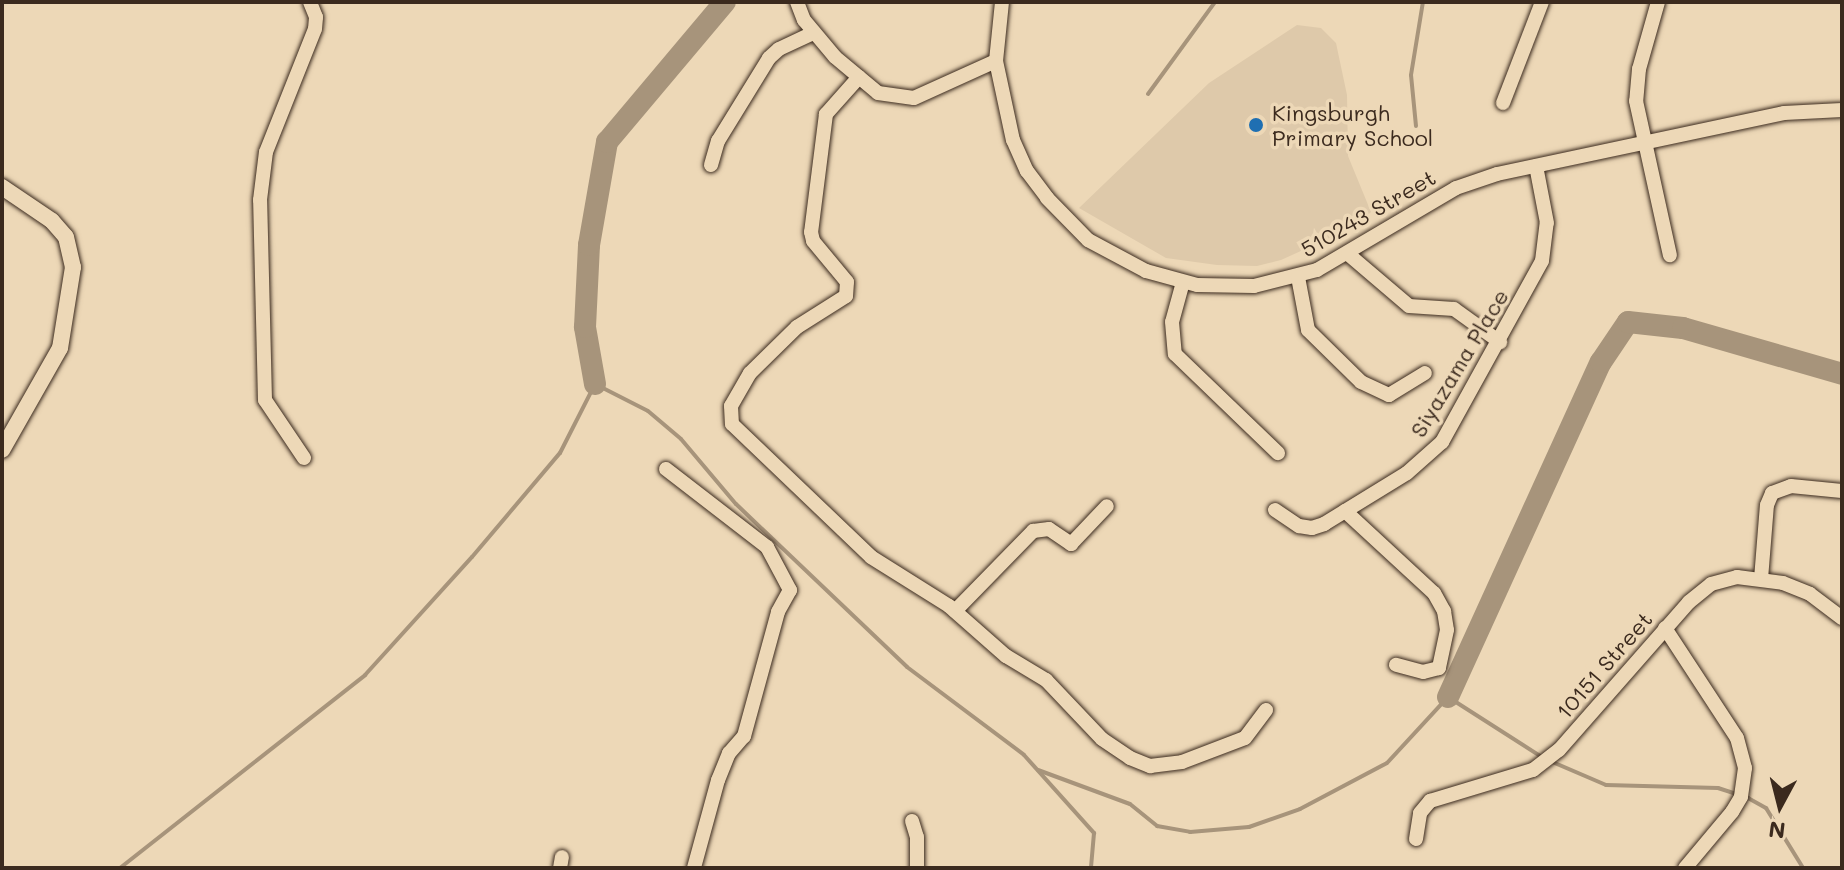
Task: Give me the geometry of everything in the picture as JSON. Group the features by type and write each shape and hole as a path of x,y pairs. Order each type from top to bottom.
{"street":[{"path":"304,458 265,400 260,200 266,152 315,29 316,17 310,2"},
{"path":"797,2 814,33 835,57 878,93 914,98 996,61"},
{"name":"510243 Street","path":"1002,2 996,61 1013,140 1027,171 1076,230 1109,253 1146,271 1183,282 1242,287 1298,277 1348,254 1456,188 1536,166 1784,113 1808,109 1842,110"},
{"path":"1503,103 1542,2"},
{"path":"1658,2 1636,86 1637,111 1670,255"},
{"path":"711,165 718,141 769,58 782,47 814,33"},
{"path":"859,77 838,95 826,114 811,232 813,241 847,282 846,296 797,327 750,373 734,398 730,417 736,430 871,557 955,611 1006,656 1046,680 1102,739 1140,763 1172,765 1239,741 1249,734 1266,710"},
{"name":"Siyazama Place","path":"1275,510 1305,528 1324,524 1407,473 1432,453 1449,430 1500,342 1542,261 1547,223 1536,166"},
{"path":"2,187 52,221 66,237 73,267 60,348 2,450"},
{"path":"1348,254 1409,306 1454,309 1500,342"},
{"path":"1298,277 1308,330 1361,382 1389,395 1425,373"},
{"path":"1183,282 1172,322 1175,354 1278,453"},
{"path":"666,469 767,547 790,590 778,612 744,736 729,753 718,780 694,868"},
{"path":"1761,579 1767,505 1772,493 1791,486 1842,491"},
{"path":"955,611 1033,531 1049,529 1071,544 1107,506"},
{"path":"1345,511 1426,586 1444,611 1447,630 1439,668 1423,672 1396,665"},
{"name":"10151 Street","path":"1416,839 1420,813 1430,801 1515,776 1550,758 1665,628 1711,584 1724,578 1761,579 1810,594 1842,618"},
{"path":"1665,628 1737,738 1745,768 1741,797 1685,868"},
{"path":"912,821 917,837 917,868"}],"shaded area":[{"name":"Kingsburgh Primary School","path":"1297,25 1321,28 1336,43 1347,95 1348,156 1371,212 1356,226 1281,260 1257,266 1217,265 1166,258 1079,208 1209,83"}],"waterway":[{"path":"595,384 585,327 589,245 607,142 725,2"},
{"path":"1148,94 1215,2"},
{"path":"1416,126 1411,75 1423,2"},
{"path":"1448,697 1601,362 1628,322 1683,328 1842,374"},
{"path":"120,868 365,675 472,557 560,453 595,384 648,411 681,439 736,504 907,667 1024,755 1094,833 1091,868"},
{"path":"1038,770 1130,804 1157,826 1190,832 1249,827 1300,809 1387,763 1448,697 1542,757"},
{"path":"1550,761 1606,785 1718,788 1748,798 1766,808 1803,868"}],"place":[{"name":"Kingsburgh Primary School","path":"1256,125"}]}
